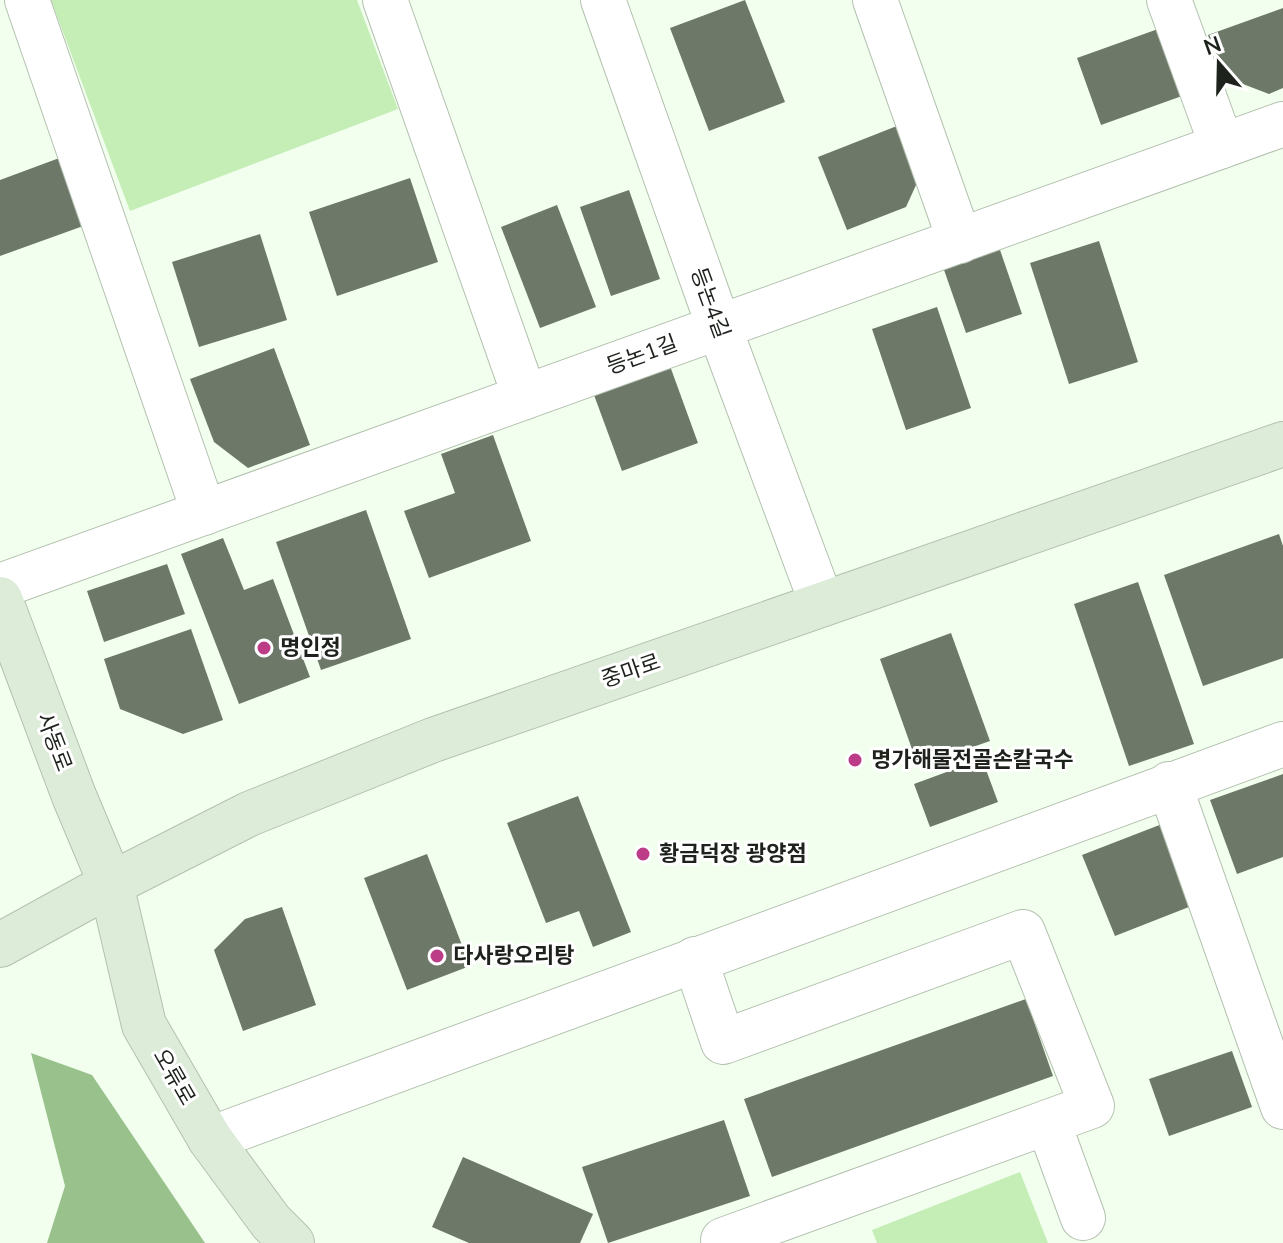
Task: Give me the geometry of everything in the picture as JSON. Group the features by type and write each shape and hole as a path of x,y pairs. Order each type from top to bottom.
{"main road":[{"name":"중마로","path":"0,945 249,814 433,740 1283,444"},
{"name":"사동로","path":"0,599 74,796 111,884"},
{"name":"오류로","path":"111,884 144,1025 210,1139 271,1222 292,1243"}],"street":[{"path":"27,0 204,513"},
{"path":"385,0 525,397"},
{"name":"등논4길","path":"603,0 719,327 822,604"},
{"path":"875,0 960,241"},
{"path":"1169,0 1222,146"},
{"name":"등논1길","path":"0,586 1283,124"},
{"path":"210,1139 1283,744"},
{"path":"1169,784 1283,1107"},
{"path":"695,959 723,1042 1023,932 1092,1106 723,1240 724,1243"},
{"path":"1048,1122 1083,1218"}],"green space":[{"path":"51,0 357,0 398,109 130,211"},
{"path":"31,1053 92,1075 205,1243 47,1243 65,1186"},
{"path":"1020,1172 1048,1243 877,1243 872,1230"}],"building":[{"path":"745,0 785,102 709,131 670,28"},
{"path":"1283,8 1283,88 1269,94 1222,76 1208,35"},
{"path":"1158,29 1182,96 1101,125 1077,58"},
{"path":"902,124 921,174 906,207 847,230 818,157"},
{"path":"62,157 86,225 0,256 0,180"},
{"path":"410,178 438,262 337,296 309,212"},
{"path":"629,190 660,279 611,296 580,207"},
{"path":"557,205 596,307 540,328 501,227"},
{"path":"260,234 287,320 199,347 172,262"},
{"path":"1099,241 1138,362 1069,384 1030,263"},
{"path":"999,247 1022,314 966,333 943,267"},
{"path":"937,307 971,408 906,430 872,329"},
{"path":"274,348 310,445 248,468 214,442 190,379"},
{"path":"670,366 698,443 622,471 594,395"},
{"path":"493,435 531,541 429,578 404,511 455,493 441,454"},
{"path":"366,510 411,639 321,670 276,542"},
{"path":"1279,534 1283,546 1283,658 1203,686 1164,575"},
{"path":"223,538 244,590 273,579 310,677 239,704 181,554"},
{"path":"167,564 185,614 104,642 87,591"},
{"path":"1138,582 1194,744 1129,766 1074,604"},
{"path":"191,629 223,720 183,734 120,709 104,659"},
{"path":"951,633 990,741 918,766 880,659"},
{"path":"982,759 998,802 930,827 914,784"},
{"path":"1283,774 1283,857 1237,874 1210,800"},
{"path":"578,796 631,932 593,947 579,911 546,923 507,823"},
{"path":"1162,824 1194,905 1115,936 1082,855"},
{"path":"427,854 470,966 407,990 364,878"},
{"path":"282,907 316,1005 243,1031 214,950 245,919"},
{"path":"1026,999 1053,1076 772,1177 744,1099"},
{"path":"1232,1051 1252,1107 1169,1136 1149,1079"},
{"path":"724,1120 750,1196 608,1243 582,1167"},
{"path":"463,1157 593,1214 580,1243 469,1243 432,1227"}],"place":[{"name":"명인정","path":"264,648"},
{"name":"명가해물전골손칼국수","path":"855,760"},
{"name":"황금덕장 광양점","path":"643,854"},
{"name":"다사랑오리탕","path":"437,956"}]}
